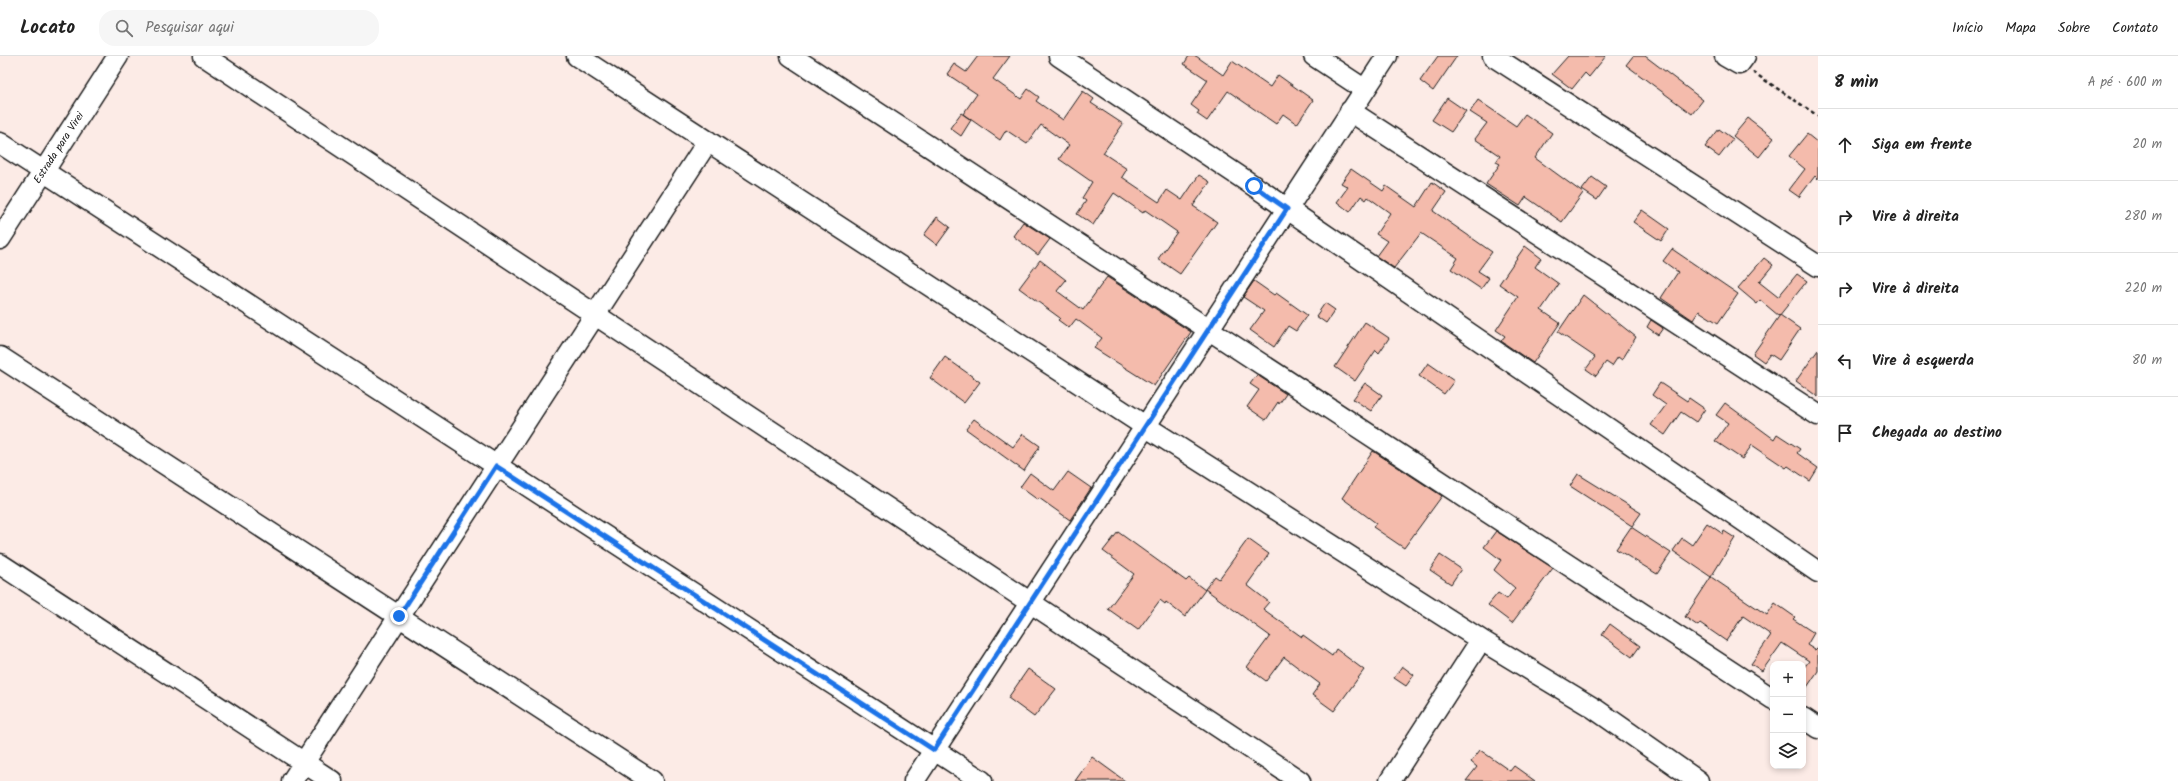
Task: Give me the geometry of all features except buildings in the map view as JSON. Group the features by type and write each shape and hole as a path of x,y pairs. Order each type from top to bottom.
{"street":[{"name":"Estrada para Virei","path":"0,239 118,56"},
{"path":"204,56 1300,781"},
{"path":"577,56 1145,426 1481,640 1596,709 1698,781"},
{"path":"792,56 1770,697"},
{"path":"1059,56 1287,209 1818,572"},
{"path":"1314,56 1364,89"},
{"path":"914,781 1364,89 1387,56"},
{"path":"1493,56 1818,266"},
{"path":"1350,111 1818,415"},
{"path":"292,781 708,141"},
{"path":"0,143 982,781"},
{"path":"0,357 652,781"},
{"path":"0,564 332,781"},
{"path":"1390,781 1481,640"},
{"path":"1806,720 1818,728"}],"path":[{"path":"1736,59 1818,116"}],"route":[{"path":"399,616 496,466 934,750 1287,209 1254,186"}]}
